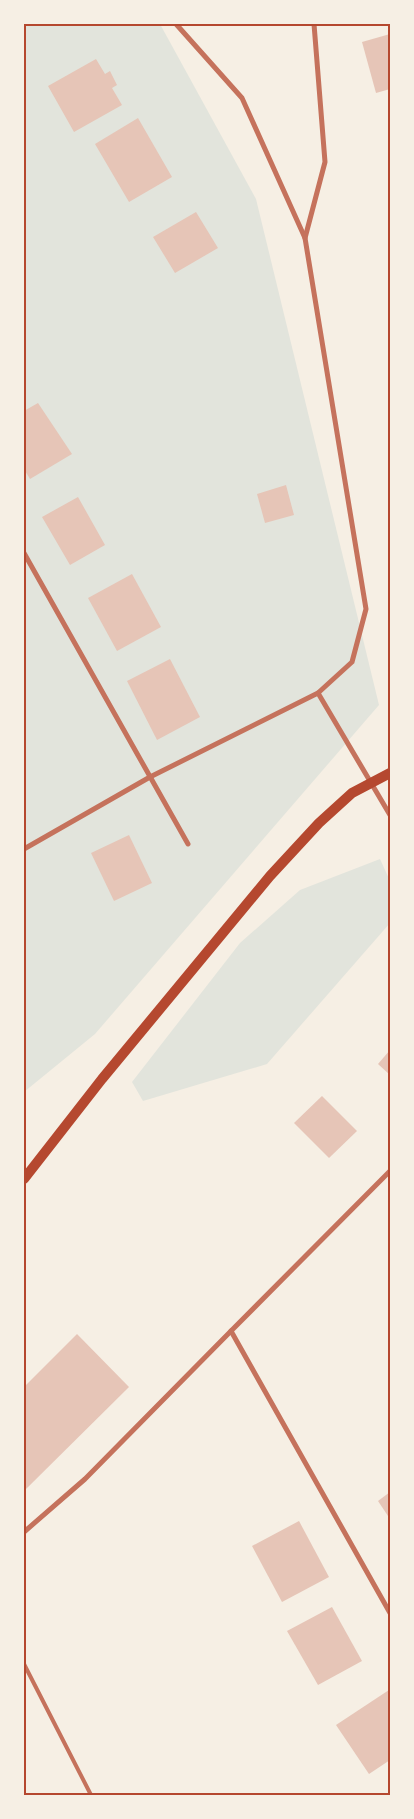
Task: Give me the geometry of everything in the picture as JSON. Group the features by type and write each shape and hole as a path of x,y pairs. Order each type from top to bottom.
{"main road":[{"path":"24,1178 102,1079 270,876 319,822 352,793 390,773"}],"street":[{"path":"24,849 150,777 318,693 352,662 366,609 305,238 242,98 176,24"},
{"path":"305,238 325,162 314,24"},
{"path":"24,553 188,844"},
{"path":"318,693 390,815"},
{"path":"24,1532 85,1479 390,1171"},
{"path":"231,1331 390,1613"}],"lane":[{"path":"24,1664 91,1795"}],"shaded area":[{"path":"24,24 160,24 256,199 379,705 95,1034 24,1092"},
{"path":"380,859 390,881 390,923 267,1064 143,1101 132,1082 240,943 300,890"}],"building":[{"path":"390,34 390,89 376,93 362,42"},
{"path":"96,59 105,74 110,71 117,85 112,88 122,105 74,132 48,86"},
{"path":"138,118 172,177 129,202 95,144"},
{"path":"196,212 218,248 175,273 153,237"},
{"path":"38,403 72,454 30,479 24,469 24,411"},
{"path":"286,485 294,515 265,523 257,494"},
{"path":"78,497 105,545 70,565 42,517"},
{"path":"132,574 161,627 117,651 88,598"},
{"path":"170,659 200,717 157,740 127,681"},
{"path":"129,835 152,883 114,901 91,853"},
{"path":"390,1050 390,1075 378,1064"},
{"path":"322,1096 357,1131 329,1158 294,1123"},
{"path":"77,1334 129,1387 24,1491 24,1387"},
{"path":"390,1492 390,1519 378,1501"},
{"path":"299,1521 329,1577 282,1602 252,1546"},
{"path":"332,1607 362,1661 318,1685 287,1631"},
{"path":"389,1690 390,1760 369,1774 336,1725"}]}
